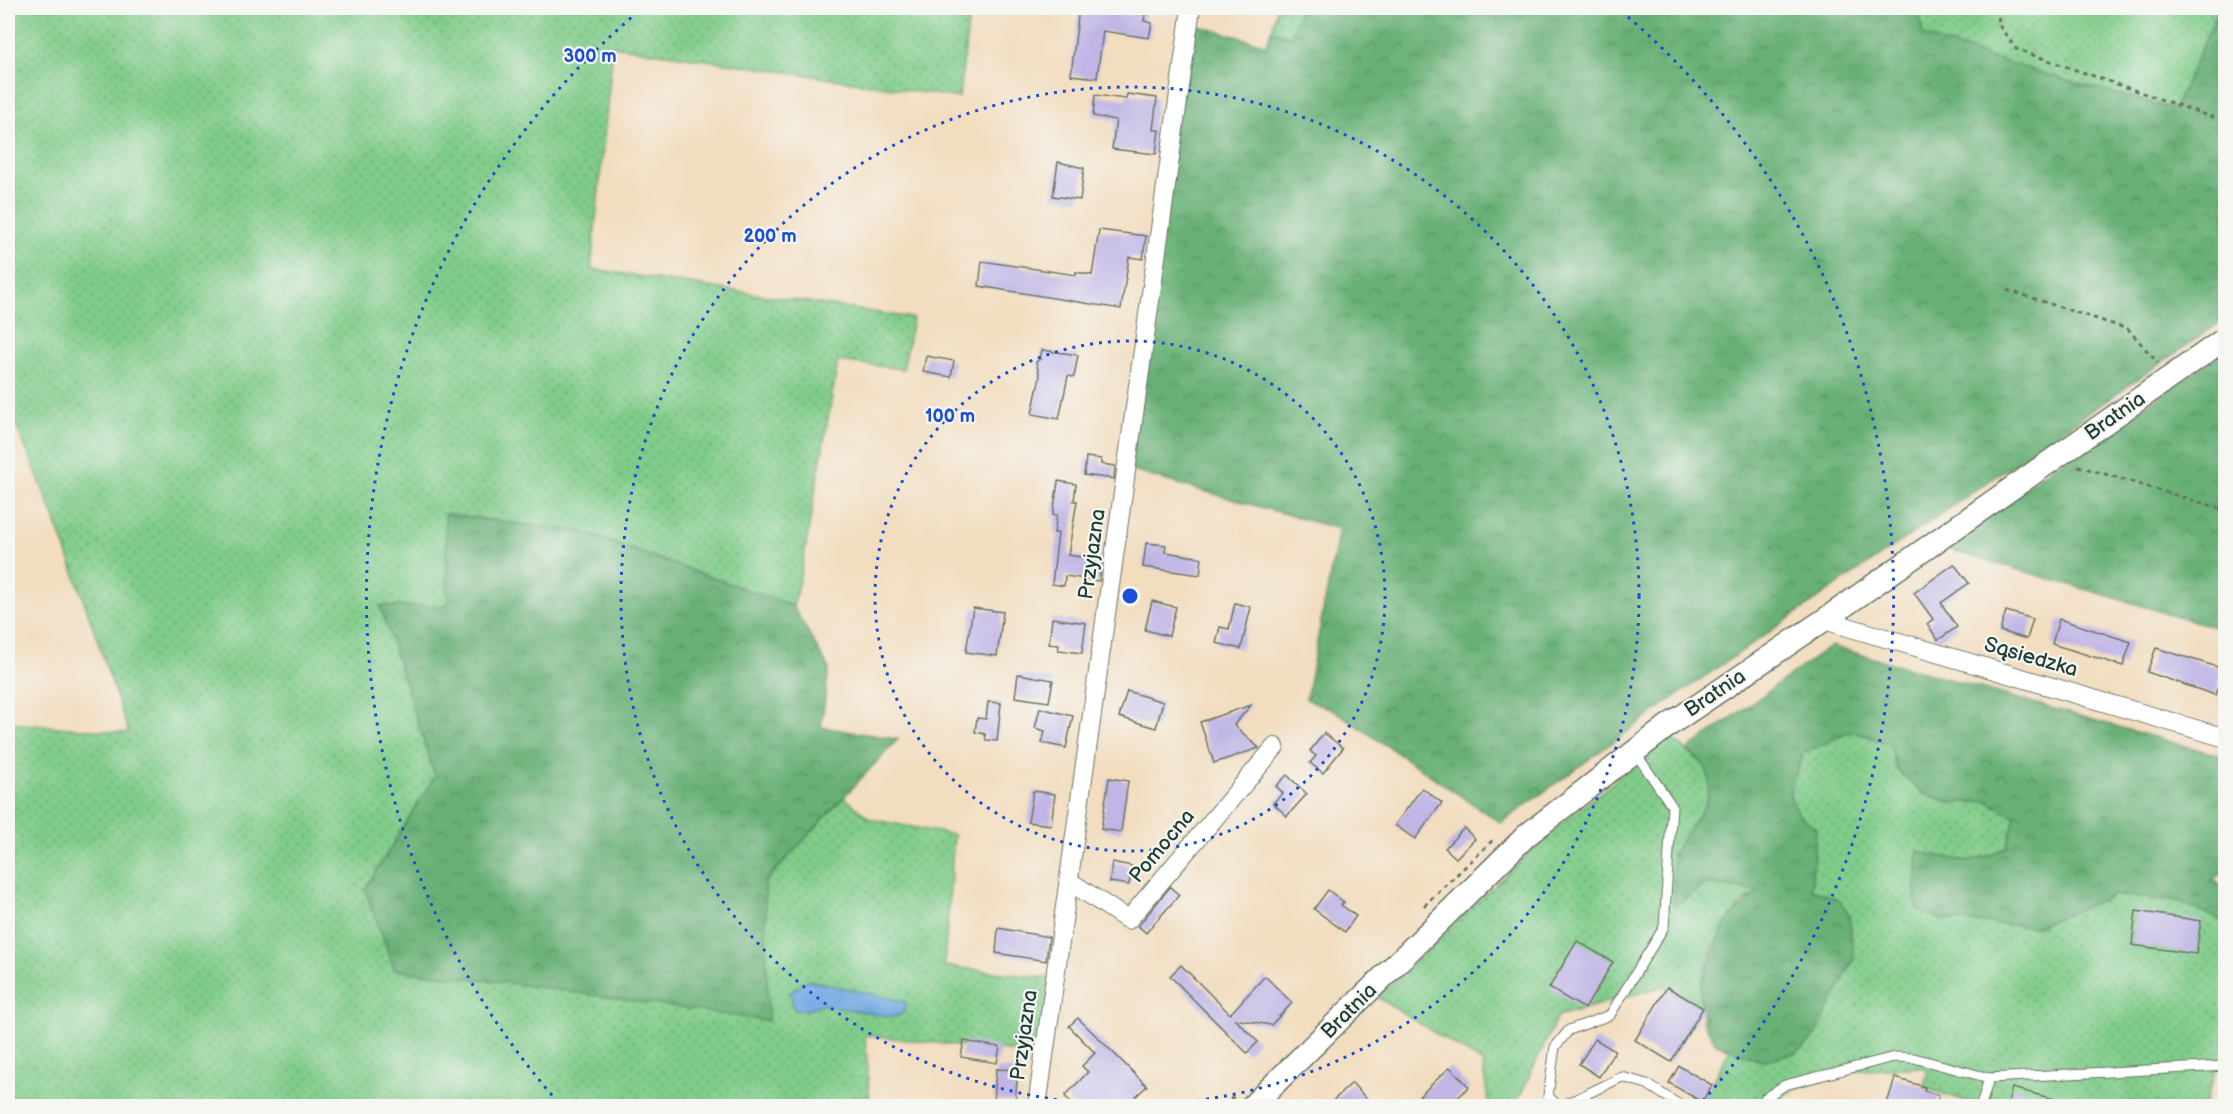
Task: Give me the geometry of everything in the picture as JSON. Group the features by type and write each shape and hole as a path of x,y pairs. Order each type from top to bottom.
{"street":[{"name":"Przyjazna","path":"1037,1107 1191,8"},
{"name":"Bratnia","path":"1252,1107 1527,835 1669,725 1824,620 2226,338"},
{"name":"Sąsiedzka","path":"1824,620 2226,738"},
{"name":"Pomocna","path":"1069,881 1128,920 1275,747"}],"lane":[{"path":"1635,751 1672,806 1664,927 1610,1015 1569,1030 1555,1047 1548,1096 1560,1107 1622,1077 1647,1084 1681,1107"},
{"path":"1763,1107 1765,1098 1785,1085 1894,1057 1914,1058 1989,1078 2226,1066"},
{"path":"1981,1107 1989,1078"}],"path":[{"path":"2000,8 1998,24 2016,49 2226,122"},
{"path":"2007,290 2128,329 2151,353 2168,379"},
{"path":"2055,459 2226,510"}],"green space":[{"path":"8,8 970,8 959,98 613,46 591,269 913,318 903,369 838,361 802,567 793,606 582,532 446,514 449,607 380,606 767,1021 765,882 844,797 870,819 954,835 944,966 1055,979 1044,1055 865,1035 870,1106 8,1106 8,772 12,723 129,733 58,528 8,409"},
{"path":"1277,8 1302,8 1292,41 1271,34"},
{"path":"1300,8 1919,8 1923,36 2071,82 2174,109 2220,8 2225,8 2225,319 1682,692 1501,823 1335,711 1306,699 1339,529 1125,469 1189,23 1267,45 1271,30 1291,37"},
{"path":"1919,8 2220,8 2174,109 2071,82 1922,36"},
{"path":"2225,352 2225,630 1937,546"},
{"path":"445,514 582,532 793,606 829,669 821,727 898,739 765,881 768,1021 503,982 395,970 365,889 435,776 380,606 448,606"},
{"path":"1831,646 2225,757 2225,872 2213,879 2225,889 2225,922 2180,902 2114,895 2035,927 1939,919 1919,910 1915,899 1918,851 1963,860 1983,858 2007,847 2015,817 1988,801 1952,803 1922,793 1897,770 1890,744 1852,731 1803,753 1789,793 1798,814 1816,828 1811,889 1840,901 1849,914 1854,958 1816,1035 1798,1052 1762,1061 1715,1043 1703,1021 1700,989 1725,923 1759,891 1707,884 1674,906 1673,853 1706,804 1710,780 1704,764 1687,750"},
{"path":"1852,731 1890,744 1897,770 1952,803 1988,801 2016,817 2007,847 1983,858 1963,860 1918,851 2034,927 2114,895 2180,902 2225,922 2225,1068 2216,1069 2205,1106 1983,1106 1924,1088 1928,1070 1920,1067 1848,1071 1795,1088 1768,1106 1699,1106 1730,1050 1715,1043 1762,1061 1840,901 1811,889 1816,828 1798,814 1789,793 1803,753"},
{"path":"1670,737 1705,765 1712,780 1704,809 1705,884 1761,891 1741,904 1714,945 1702,980 1703,1009 1664,986 1558,1016 1515,1106 1489,1106 1482,1062 1377,997 1552,831"}],"water":[{"path":"808,980 906,1002 904,1013 892,1017 822,1004 803,1011 793,1008 791,992"}],"building":[{"path":"1079,8 1146,8 1144,21 1152,23 1149,38 1103,31 1097,78 1071,75"},
{"path":"1127,94 1157,98 1153,130 1159,130 1156,154 1112,149 1116,120 1093,116 1095,95 1126,99"},
{"path":"1058,162 1084,168 1080,200 1053,196"},
{"path":"1099,230 1146,236 1143,259 1129,257 1121,309 979,286 982,261 1076,275 1076,272 1092,275"},
{"path":"1042,350 1078,355 1074,377 1068,376 1059,419 1032,414 1040,376 1036,362 1040,359"},
{"path":"926,356 954,361 951,377 923,372"},
{"path":"1086,457 1101,459 1101,464 1115,466 1114,479 1084,475"},
{"path":"1058,481 1076,484 1074,501 1077,501 1068,555 1102,560 1099,581 1065,576 1064,586 1052,584 1058,533 1054,533 1057,515 1053,515"},
{"path":"1146,543 1166,545 1165,552 1202,558 1200,575 1143,567"},
{"path":"1954,564 1969,583 1941,603 1957,627 1938,640 1927,624 1933,619 1914,593"},
{"path":"1152,601 1176,607 1169,636 1145,630"},
{"path":"1235,603 1251,607 1241,649 1216,643 1220,627 1229,629"},
{"path":"973,608 1003,612 997,656 966,652"},
{"path":"2006,611 2033,619 2027,639 2000,631"},
{"path":"1052,618 1086,623 1082,653 1058,650 1059,645 1049,644"},
{"path":"2059,619 2131,642 2123,666 2052,644"},
{"path":"2156,648 2224,669 2215,695 2147,672"},
{"path":"1018,674 1053,680 1049,702 1015,697"},
{"path":"1127,691 1163,702 1156,728 1119,717"},
{"path":"988,702 1001,703 997,741 986,740 985,734 975,732 977,718 986,719"},
{"path":"1251,705 1234,725 1259,748 1214,763 1200,722"},
{"path":"1040,708 1073,716 1066,748 1042,743 1045,731 1035,728"},
{"path":"1324,733 1343,748 1323,773 1310,763 1316,756 1310,751"},
{"path":"1287,775 1307,794 1287,816 1273,803 1283,793 1276,786"},
{"path":"1109,778 1128,781 1121,832 1101,829"},
{"path":"1422,788 1442,803 1415,839 1395,825"},
{"path":"1033,791 1055,794 1051,825 1028,822"},
{"path":"1464,828 1475,839 1456,858 1445,848"},
{"path":"1112,862 1132,866 1129,885 1110,882"},
{"path":"1170,887 1179,895 1146,933 1138,926"},
{"path":"1328,890 1344,902 1341,905 1356,916 1345,932 1314,909"},
{"path":"2136,911 2201,921 2196,954 2132,945"},
{"path":"998,928 1049,937 1046,961 996,953"},
{"path":"1577,941 1613,962 1585,1009 1549,988"},
{"path":"1181,965 1230,1014 1265,976 1292,1003 1271,1025 1235,1019 1258,1042 1247,1053 1170,976"},
{"path":"1667,987 1703,1008 1671,1062 1635,1040"},
{"path":"1078,1018 1147,1086 1135,1097 1144,1107 1075,1107 1065,1096 1088,1072 1082,1066 1095,1053 1069,1026"},
{"path":"1595,1039 1615,1051 1599,1077 1579,1064"},
{"path":"964,1041 1000,1047 997,1063 961,1057"},
{"path":"1679,1066 1712,1085 1702,1102 1669,1083"},
{"path":"1450,1067 1469,1087 1448,1107 1408,1107"},
{"path":"996,1069 1018,1070 1015,1102 994,1100"},
{"path":"1895,1078 1925,1087 1924,1091 1939,1095 1936,1107 1886,1107"},
{"path":"1352,1083 1374,1107 1326,1107"},
{"path":"2012,1088 2066,1102 2066,1107 2007,1107"}]}
